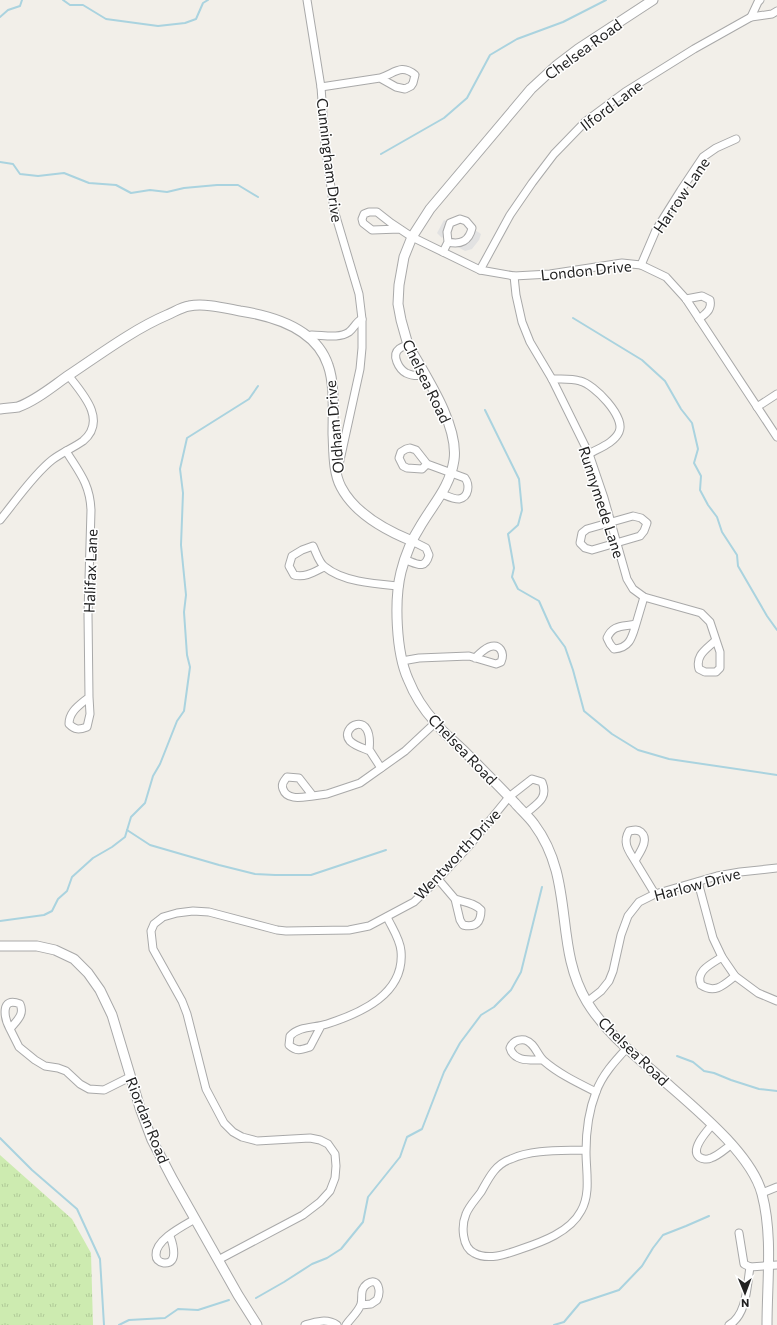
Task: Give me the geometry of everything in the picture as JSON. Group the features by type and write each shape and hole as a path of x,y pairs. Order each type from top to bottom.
{"street":[{"name":"Cunningham Drive","path":"307,0 321,87 325,143 334,210 359,294 362,318 360,369 337,476"},
{"name":"Chelsea Road","path":"653,0 578,49 557,65 531,89 430,209 412,237 404,257 399,285 398,304 408,345 446,416 452,432 454,458 442,494 422,523 412,541 401,571 399,586 398,636 402,661 407,677 416,696 435,723 533,822 546,841 554,859 560,882 570,962 586,1002 600,1022 732,1144 753,1174 762,1193 772,1265 767,1325"},
{"path":"751,17 760,0"},
{"name":"Ilford Lane","path":"480,270 510,216 532,183 554,154 586,122 625,92 694,49 751,17 777,12"},
{"path":"321,87 380,78"},
{"name":"Harrow Lane","path":"641,265 656,230 704,157 716,148 736,139"},
{"name":"London Drive","path":"400,229 372,230 363,223 362,219 364,214 369,212 377,212 412,237 480,270 514,276 550,274 622,263 641,265 666,277 686,299 777,437"},
{"path":"443,252 448,242"},
{"name":"Runnymede Lane","path":"514,276 516,295 522,322 530,342 552,379 589,454 627,579 633,589 644,597 701,613 710,622 716,640"},
{"path":"686,299 702,296 710,300 710,310 699,319"},
{"name":"Oldham Drive","path":"0,409 17,407 38,397 68,375 149,323 188,306 199,305 242,311 286,323 307,336 320,350 328,365 333,396 334,454 337,476 341,487 351,502 372,520 394,534 412,541"},
{"path":"307,336 341,336 348,332 362,318"},
{"path":"408,345 398,350 396,362 402,370 407,373 414,375 425,375"},
{"path":"0,520 33,479 51,461 84,440 92,430 93,419 88,401 68,375"},
{"path":"552,379 582,381 605,398 618,418 619,432 610,443 589,454"},
{"path":"757,407 777,394"},
{"name":"Halifax Lane","path":"66,451 86,484 91,499 88,614 89,698"},
{"path":"427,464 465,478 468,482 469,487 463,497 455,498 442,494"},
{"path":"633,516 640,518 647,523 640,536 616,542 592,550 585,548 580,543 582,533 587,529 610,522 633,516"},
{"path":"406,560 423,565 428,559 429,555 426,548 412,541"},
{"path":"324,567 312,573 299,576 294,575 289,566 292,556 313,546 324,567 344,577 362,583 399,586"},
{"path":"636,624 644,597"},
{"path":"402,661 419,658 470,656 475,658"},
{"path":"313,796 360,783 405,751 435,723"},
{"path":"370,751 381,768"},
{"name":"Wentworth Drive","path":"218,1260 303,1215 320,1202 330,1191 335,1178 335,1154 328,1144 320,1140 310,1138 257,1141 242,1138 224,1123 206,1088 187,1014 182,1001 153,949 151,931 154,924 163,917 193,911 209,912 277,930 296,932 349,930 368,926 414,902 438,880 469,846 509,797 532,780 542,782 545,790 543,799 524,814"},
{"path":"635,861 654,894"},
{"name":"Harlow Drive","path":"586,1002 602,990 609,981 613,971 621,935 628,916 639,902 654,894 716,876 777,868"},
{"path":"438,880 455,899"},
{"path":"698,882 713,938 722,957 735,976 758,993 777,1000"},
{"path":"321,1026 310,1047 300,1051 296,1050 290,1045 290,1036 294,1032 321,1026 366,1009 380,999 392,986 400,967 401,951 395,934 386,917"},
{"name":"Riordan Road","path":"0,946 37,946 55,950 74,959 88,973 100,990 112,1015 130,1077 152,1140 218,1260 257,1325"},
{"path":"722,957 702,970 700,978 701,986 710,989 720,988 735,976"},
{"path":"10,1029 19,1047 34,1060 45,1066 66,1071 80,1084 89,1089 104,1090 130,1077"},
{"path":"586,1150 526,1154 504,1162 494,1172 466,1214 464,1230 467,1248 477,1254 493,1256 525,1248 566,1228 581,1213 585,1204 587,1182 586,1150 589,1120 596,1092 612,1064 627,1048"},
{"path":"542,1060 559,1072 596,1092"},
{"path":"712,1125 696,1148 699,1157 705,1159 711,1158 732,1144"},
{"path":"762,1193 777,1188"},
{"path":"170,1236 195,1219"},
{"path":"739,1233 744,1264 750,1267 772,1265"},
{"path":"729,1325 736,1320 743,1306 750,1267"},
{"path":"346,1325 361,1305"},
{"path":"305,1325 319,1321 333,1322 337,1325"}],"green space":[{"path":"0,1155 72,1219 91,1253 93,1325 0,1325"}],"shaded area":[{"path":"444,220 450,223 447,232 442,238 437,233"},
{"path":"472,228 481,234 479,240 472,249 465,251 458,247 470,236"}],"waterway":[{"path":"0,17 8,10 20,6 22,0"},
{"path":"63,0 70,5 83,5 106,19 158,26 185,23 196,19 203,3 208,0"},
{"path":"381,154 444,118 467,98 490,55 517,39 563,22 606,0"},
{"path":"0,162 13,164 20,174 38,176 64,173 89,183 116,185 131,193 150,190 167,192 184,188 238,185 258,197"},
{"path":"573,318 642,360 665,381 681,409 692,423 698,449 694,463 701,476 700,490 708,505 717,517 722,532 737,555 738,566 767,616 777,630"},
{"path":"0,921 44,915 52,911 58,899 67,891 72,877 93,858 112,847 125,837 131,817 145,803 153,776 160,764 177,721 184,711 190,667 187,655 184,612 186,595 181,545 183,493 180,469 187,438 249,399 258,386"},
{"path":"485,410 519,479 522,510 518,525 508,534 514,568 512,577 518,589 539,601 551,628 565,647 584,711 612,734 638,750 669,759 777,775"},
{"path":"127,830 150,845 255,874 311,875 386,850"},
{"path":"256,1298 312,1264 327,1258 341,1249 363,1222 368,1197 400,1157 407,1137 422,1129 444,1072 460,1043 481,1015 494,1007 511,990 521,972 542,887"},
{"path":"677,1056 693,1062 704,1071 714,1073 759,1089 777,1091"},
{"path":"0,1138 32,1170 77,1209 100,1259 104,1325"},
{"path":"554,1325 564,1322 580,1303 619,1290 642,1266 663,1235 709,1216"},
{"path":"119,1325 129,1320 165,1318 178,1309 198,1310 229,1300"}]}
